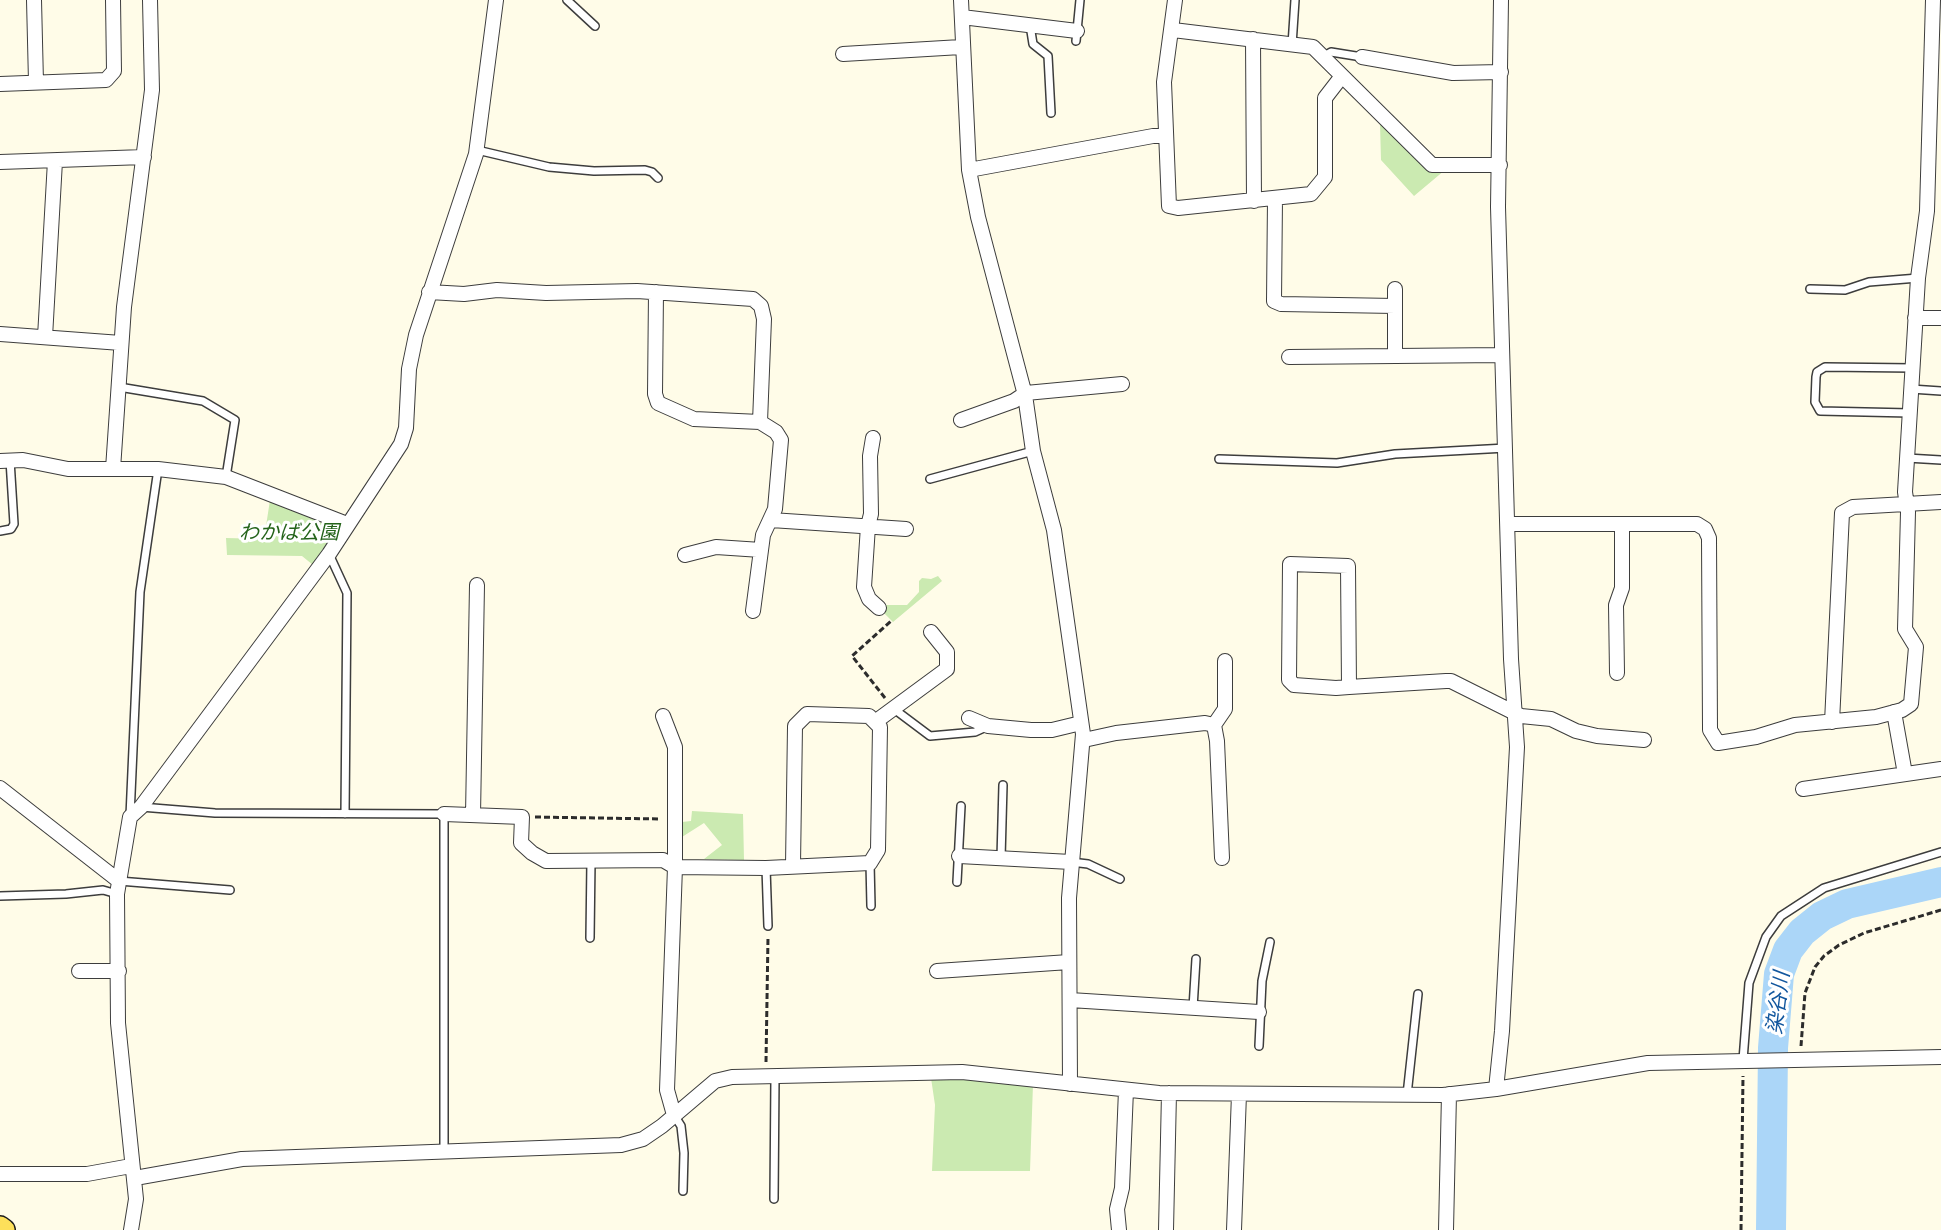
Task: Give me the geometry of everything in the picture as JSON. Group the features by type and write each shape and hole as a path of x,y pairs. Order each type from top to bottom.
{"main road":[{"path":"0,1227 4,1230"}],"street":[{"path":"34,0 36,82"},
{"path":"0,84 98,81 109,77 114,71 113,0"},
{"path":"113,469 121,344 153,74 150,0"},
{"path":"131,1230 136,1199 118,1023 118,888 135,812 329,554 346,524 390,462 404,435 411,356 429,292 477,150 496,0"},
{"path":"961,0 961,47 969,171 978,217 1025,394 1033,451 1055,537 1084,740 1071,862 1070,1084"},
{"path":"1175,0 1173,30 1164,82 1169,206 1178,208 1306,196 1323,182 1325,98 1342,76"},
{"path":"1496,1089 1513,857 1517,747 1498,207 1501,0"},
{"path":"1509,524 1697,525 1708,533 1710,725 1715,740 1723,744 1795,725 1832,722 1908,708 1912,700 1916,646 1905,629 1907,458 1918,278 1927,211 1936,77 1933,0"},
{"path":"962,17 1030,25 1076,36"},
{"path":"1173,30 1313,47 1432,165 1500,165"},
{"path":"1253,39 1254,201"},
{"path":"843,54 961,47"},
{"path":"1362,57 1453,73 1501,72"},
{"path":"969,171 1153,136 1165,136"},
{"path":"0,162 144,157"},
{"path":"45,337 55,161"},
{"path":"1275,199 1274,301 1281,304 1395,306"},
{"path":"1927,211 1941,208"},
{"path":"1395,289 1395,355"},
{"path":"429,292 440,294 497,290 546,293 606,290 743,298 758,301 764,312 765,328 760,423"},
{"path":"656,292 654,394 658,403 694,419 760,423 776,432 781,441 775,509 763,535 753,611"},
{"path":"1915,318 1941,318"},
{"path":"0,334 121,344"},
{"path":"1289,357 1502,355"},
{"path":"961,420 1014,401 1025,394 1122,384"},
{"path":"873,438 870,456 871,514 868,526 864,587 869,599 879,608"},
{"path":"5,460 68,469 158,469 226,477 346,524"},
{"path":"1832,722 1842,513 1853,507 1906,502 1941,502"},
{"path":"771,520 906,529"},
{"path":"1617,673 1616,605 1622,588 1622,525"},
{"path":"685,555 716,547 761,550"},
{"path":"1349,687 1348,566 1290,564 1289,680 1294,685 1349,687 1451,681 1521,716 1559,721 1576,731 1644,740"},
{"path":"473,815 477,585"},
{"path":"875,722 947,669 947,652 931,632"},
{"path":"1222,858 1217,741 1214,725 1225,709 1224,661"},
{"path":"1894,712 1905,774"},
{"path":"444,814 522,817 521,843 546,861 663,861 675,867 766,868 870,862 878,850 880,727 869,716 807,714 795,726 793,865"},
{"path":"663,716 675,747 675,867 667,1090 674,1115"},
{"path":"969,718 988,726 1042,731 1081,723"},
{"path":"1084,740 1205,723 1214,725"},
{"path":"1803,789 1941,769"},
{"path":"0,788 118,888"},
{"path":"959,856 1071,862"},
{"path":"937,971 1069,962"},
{"path":"79,971 119,971"},
{"path":"1070,1000 1259,1012"},
{"path":"0,1173 133,1172 242,1159 621,1145 643,1139 715,1080 732,1077 963,1072 1169,1093 1407,1095 1449,1094 1496,1089 1648,1063 1941,1057"},
{"path":"1119,1230 1117,1209 1122,1188 1126,1089"},
{"path":"1166,1230 1169,1093"},
{"path":"1234,1230 1239,1094"},
{"path":"1446,1230 1449,1094"}],"lane":[{"path":"567,0 595,26"},
{"path":"1076,36 1080,0"},
{"path":"1292,45 1295,0"},
{"path":"1030,25 1034,44 1048,56 1051,113"},
{"path":"1324,56 1331,52 1362,57"},
{"path":"477,150 549,167 594,171 645,170 652,172 658,178"},
{"path":"1810,289 1845,290 1869,282 1918,278"},
{"path":"1910,413 1820,411 1815,402 1816,377 1817,372 1825,367 1912,368"},
{"path":"119,387 203,401 235,420 226,477"},
{"path":"1911,389 1941,391"},
{"path":"1219,459 1337,463 1395,454 1506,448"},
{"path":"930,478 1033,451"},
{"path":"1907,458 1941,460"},
{"path":"0,531 11,529 14,524 5,460"},
{"path":"158,469 139,609 135,812 444,814 444,1151"},
{"path":"329,554 347,593 345,814"},
{"path":"894,709 930,736 975,732 988,726"},
{"path":"1001,858 1003,785"},
{"path":"957,882 961,806"},
{"path":"1746,1060 1749,983 1766,937 1781,916 1824,888 1941,852"},
{"path":"590,938 591,861"},
{"path":"870,862 871,906"},
{"path":"1071,862 1088,864 1120,879"},
{"path":"766,868 768,926"},
{"path":"0,896 66,894 118,888 230,890"},
{"path":"1259,1046 1259,1012 1264,962 1270,942"},
{"path":"1193,1008 1196,959"},
{"path":"1407,1095 1418,994"},
{"path":"770,1077 774,1199"},
{"path":"674,1115 681,1126 683,1191"}],"path":[{"path":"891,621 852,656 894,709"},
{"path":"522,817 675,819"},
{"path":"1797,1060 1804,993 1815,967 1824,956 1839,945 1864,933 1941,910"},
{"path":"768,926 770,1077"},
{"path":"1741,1230 1746,1060"}],"green space":[{"path":"1380,124 1422,163 1445,170 1414,196 1381,160"},
{"name":"わかば公園","path":"270,500 336,529 313,565 302,556 227,555 226,538 264,539"},
{"path":"938,576 942,581 893,622 879,608 883,605 907,605 919,592 919,581 922,578 931,579"},
{"path":"692,811 743,814 744,860 704,859 722,845 704,823 682,837 682,822 691,821"},
{"path":"963,1076 1033,1084 1030,1171 932,1171 935,1105 931,1078"}],"waterway":[{"name":"染谷川","path":"1771,1230 1773,1048 1779,974 1788,950 1802,932 1822,916 1847,904 1941,882"}]}
